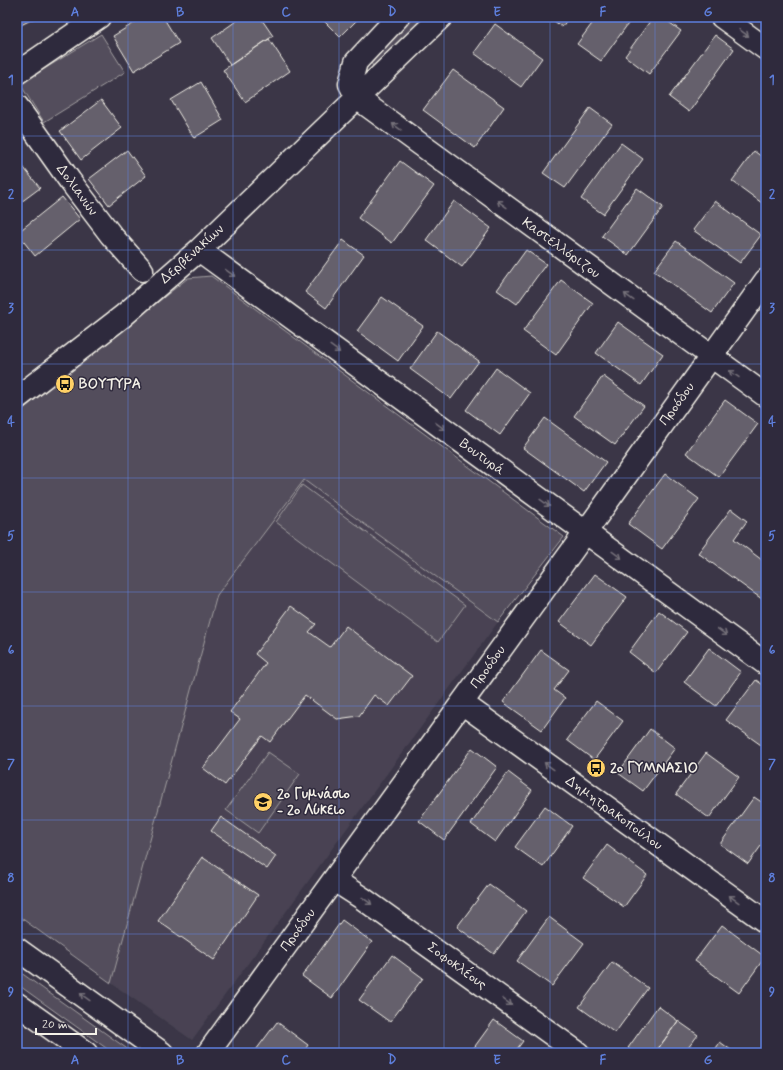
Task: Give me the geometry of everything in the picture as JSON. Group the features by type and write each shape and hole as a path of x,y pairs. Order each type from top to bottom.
{"street":[{"path":"356,98 350,84 356,62 398,17"},
{"name":"Δερβενακίων","path":"17,398 123,316 199,250 441,17"},
{"path":"722,17 766,49"},
{"path":"17,73 89,20"},
{"name":"Καστελλόριζου","path":"356,98 766,396"},
{"name":"Δολιανών","path":"17,106 70,181 111,235 142,270"},
{"name":"Βουτυρά","path":"199,250 766,664"},
{"name":"Προόδου","path":"208,1053 766,280"},
{"name":"Δημητρακοπούλου","path":"462,703 766,922"},
{"name":"Σοφοκλέους","path":"334,880 362,898 578,1053"},
{"path":"17,949 162,1053"},
{"path":"17,1004 86,1053"}],"shaded area":[{"path":"413,17 426,17 375,69 371,63"},
{"path":"101,34 125,72 44,122 20,84"},
{"path":"211,276 564,537 498,622 304,480 217,595 111,983 17,915 17,414 188,278"},
{"name":"2ο Γυμνάσιο - 2ο Λύκειο","path":"304,479 498,622 192,1040 111,983 217,595"},
{"path":"302,485 465,605 438,642 276,522"},
{"path":"268,752 300,774 258,833 226,810"},
{"path":"17,970 133,1053 113,1053 17,984"}],"building":[{"path":"17,17 37,17 21,25"},
{"path":"144,17 163,17 179,43 134,71 113,36"},
{"path":"242,17 260,17 273,36 230,65 212,38"},
{"path":"320,17 360,17 340,37"},
{"path":"549,17 569,17 562,27"},
{"path":"597,17 633,17 601,61 577,44"},
{"path":"653,17 662,17 681,31 649,74 625,56"},
{"path":"495,24 542,58 521,87 474,53"},
{"path":"715,35 734,49 689,112 669,97"},
{"path":"269,39 290,71 245,102 223,70"},
{"path":"453,70 504,107 475,148 423,110"},
{"path":"201,82 223,120 194,138 171,100"},
{"path":"101,100 122,128 81,160 60,131"},
{"path":"590,108 612,124 565,188 543,173"},
{"path":"621,143 643,159 603,214 581,199"},
{"path":"127,150 146,176 109,205 89,179"},
{"path":"754,151 766,160 766,206 732,181"},
{"path":"400,161 434,186 392,243 358,218"},
{"path":"20,163 40,188 17,205 17,165"},
{"path":"637,188 663,207 628,255 602,236"},
{"path":"62,197 80,219 35,256 17,233"},
{"path":"454,201 491,228 462,267 426,240"},
{"path":"715,201 761,235 740,263 693,230"},
{"path":"343,240 364,255 326,308 305,292"},
{"path":"676,241 734,283 712,313 654,271"},
{"path":"526,250 546,264 517,304 497,290"},
{"path":"561,280 593,303 556,355 523,331"},
{"path":"382,297 423,326 398,361 357,331"},
{"path":"618,322 663,354 641,385 596,353"},
{"path":"437,331 479,361 451,399 410,369"},
{"path":"496,368 530,393 500,435 466,410"},
{"path":"603,376 644,406 615,445 574,416"},
{"path":"725,400 758,424 719,477 686,453"},
{"path":"545,418 606,462 584,492 523,448"},
{"path":"665,474 699,499 662,549 628,524"},
{"path":"731,509 747,521 734,539 766,563 766,602 698,553"},
{"path":"595,574 627,597 591,645 559,622"},
{"path":"291,606 316,624 309,632 330,647 346,626 412,676 389,706 374,695 359,716 337,719 305,695 270,742 262,736 225,785 203,768 240,719 230,712 266,663 255,654"},
{"path":"659,611 687,632 656,673 629,652"},
{"path":"709,648 741,672 716,706 684,682"},
{"path":"541,650 569,670 554,690 565,698 542,730 503,702"},
{"path":"756,680 766,687 766,738 761,745 726,720"},
{"path":"596,701 623,721 594,760 567,740"},
{"path":"650,729 675,748 643,791 618,773"},
{"path":"472,748 497,767 444,840 419,821"},
{"path":"706,753 739,777 709,818 676,794"},
{"path":"508,772 532,790 495,842 471,824"},
{"path":"754,797 766,805 766,839 748,864 720,844"},
{"path":"545,806 572,826 543,867 515,847"},
{"path":"221,817 276,856 267,869 211,831"},
{"path":"607,845 647,875 624,907 583,878"},
{"path":"202,857 258,895 214,960 158,921"},
{"path":"489,884 526,911 494,954 457,927"},
{"path":"549,917 584,943 552,986 517,961"},
{"path":"342,920 372,942 332,998 302,976"},
{"path":"722,925 765,957 739,993 695,961"},
{"path":"392,955 423,978 390,1022 359,1000"},
{"path":"612,962 648,988 615,1033 579,1007"},
{"path":"658,1006 678,1021 655,1053 634,1053 628,1048"},
{"path":"494,1020 523,1041 514,1053 470,1053"},
{"path":"678,1021 698,1035 684,1053 655,1053"},
{"path":"277,1022 308,1045 303,1053 260,1053 256,1050"},
{"path":"720,1042 735,1053 713,1053"}],"place":[{"name":"ΒΟΥΤΥΡΑ","path":"65,384"},
{"name":"2ο ΓΥΜΝΑΣΙΟ","path":"596,768"},
{"name":"2ο Γυμνάσιο - 2ο Λύκειο","path":"263,802"}]}
